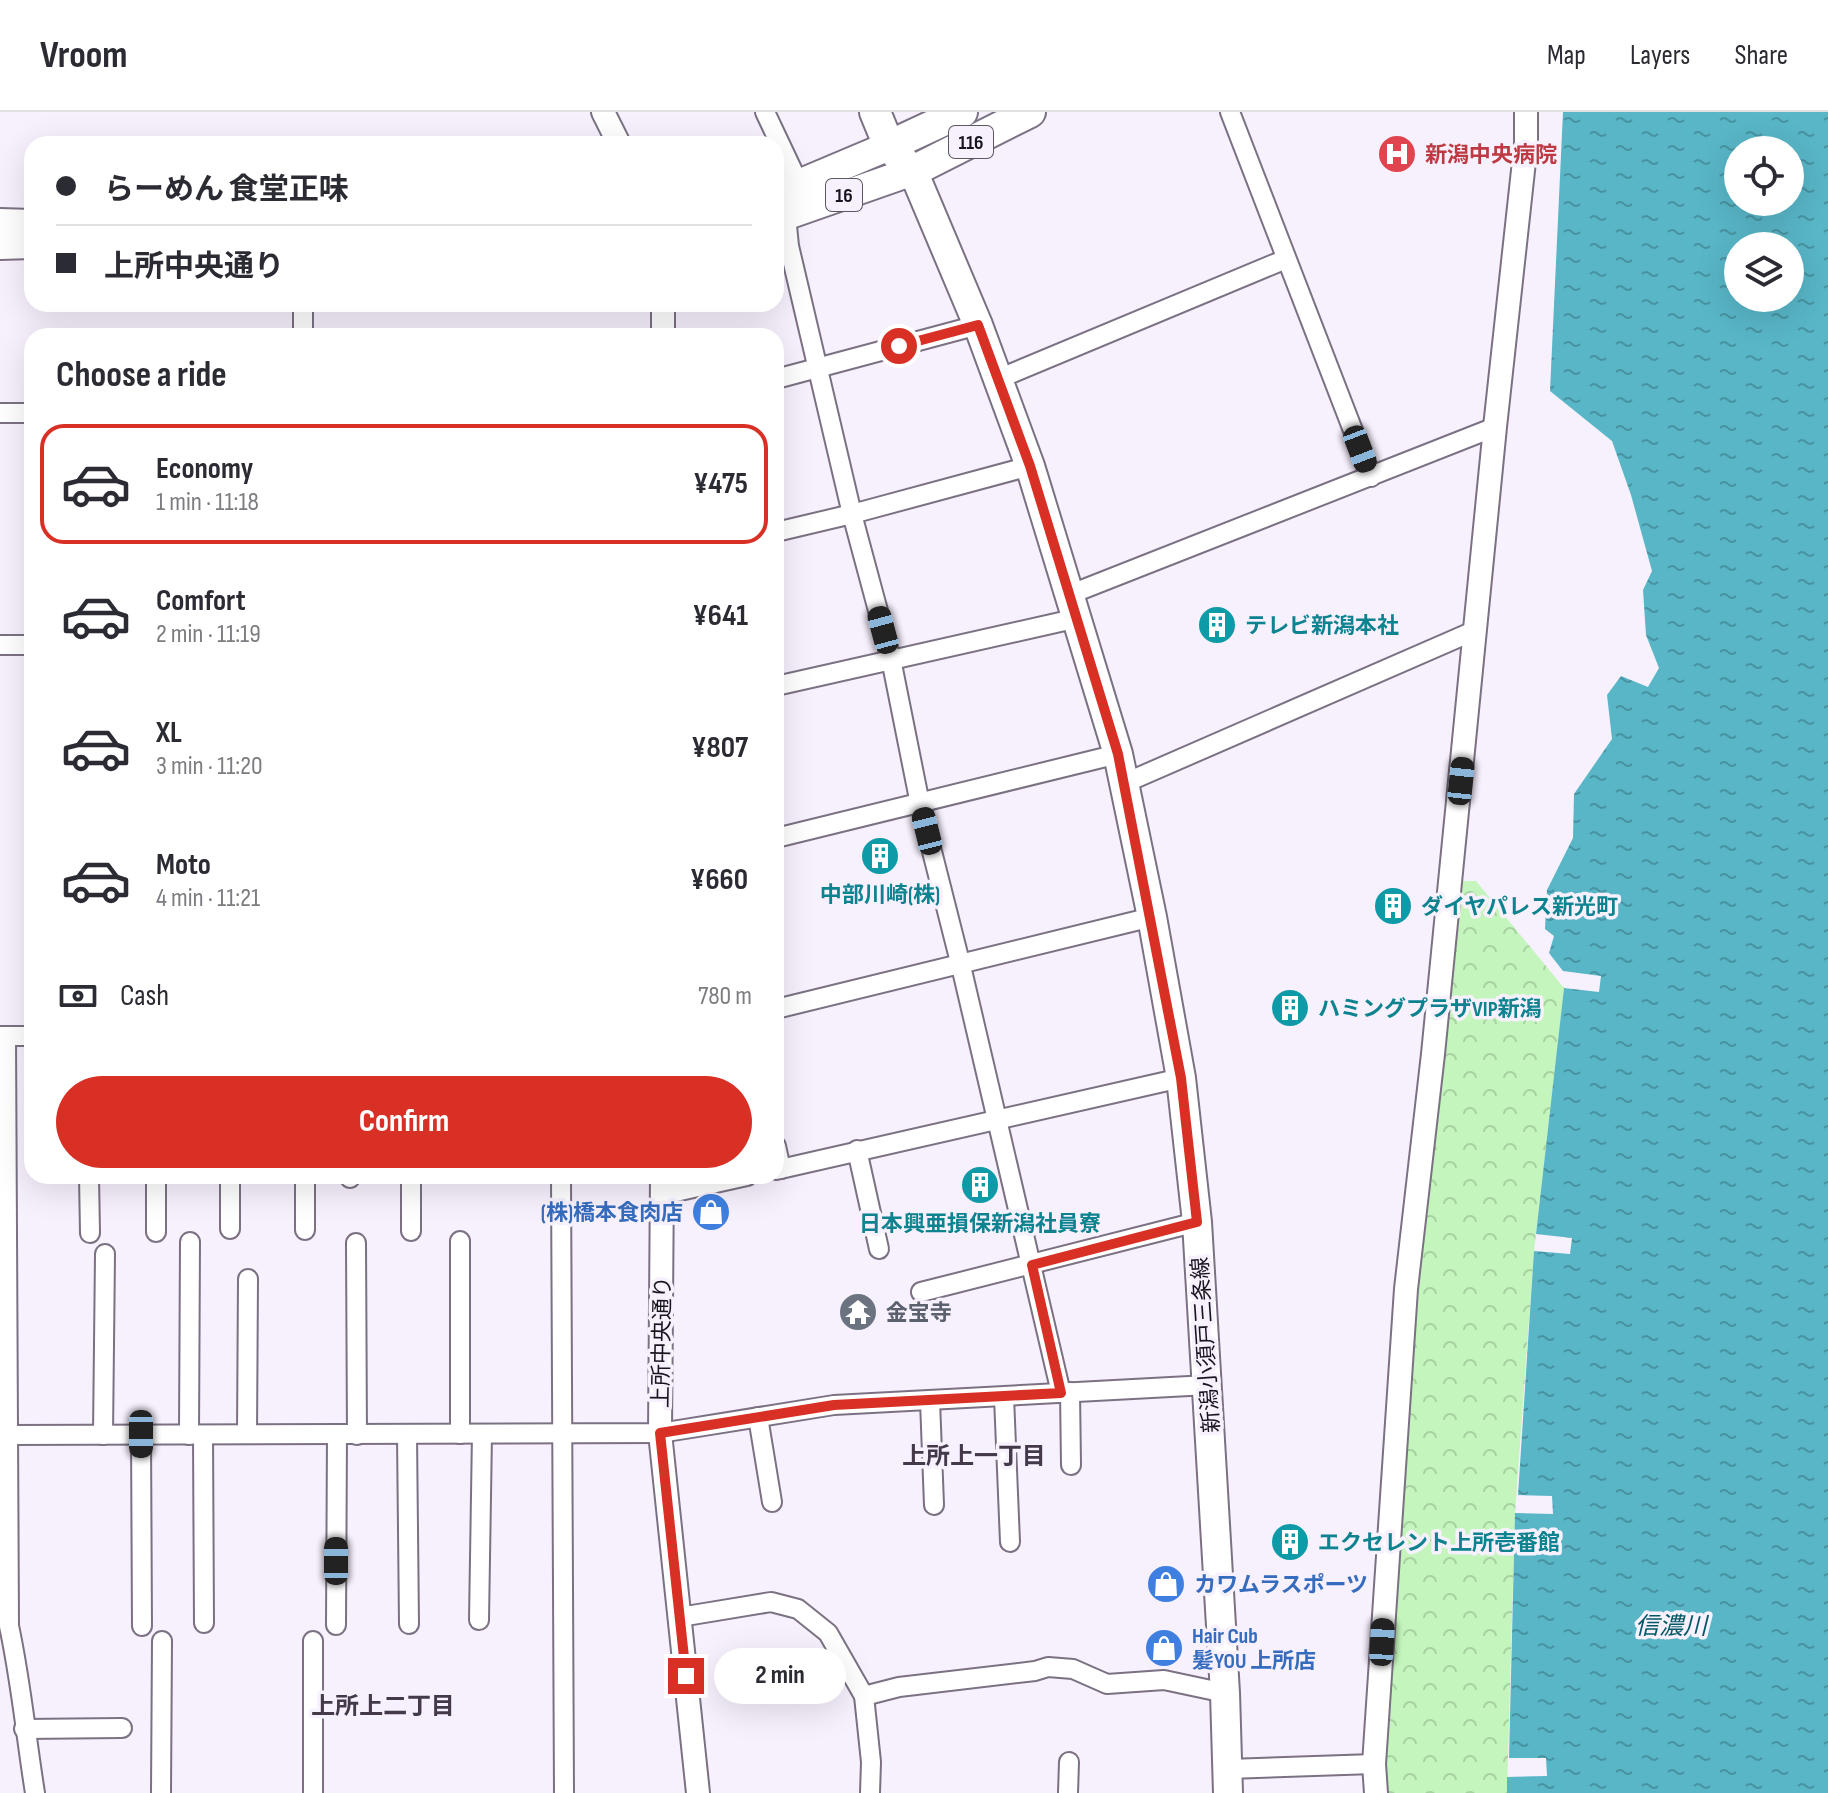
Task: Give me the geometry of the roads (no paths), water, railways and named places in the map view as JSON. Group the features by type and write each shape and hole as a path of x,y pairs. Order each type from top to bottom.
{"highway":[{"path":"875,112 899,131 913,171"},
{"name":"116","path":"899,131 962,112"},
{"name":"116","path":"913,171 1030,112"}],"main road":[{"name":"16","path":"784,202 899,131"},
{"name":"16","path":"784,202 913,171"},
{"name":"新潟小須戸三条線","path":"913,171 978,325 1030,466 1075,606 1118,754 1152,917 1181,1078 1197,1222 1228,1781"},
{"path":"0,223 24,224"},
{"path":"0,245 24,244"}],"street":[{"path":"603,112 615,136"},
{"path":"765,112 770,136"},
{"path":"1230,112 1371,477"},
{"path":"1376,1793 1374,1764 1406,1289 1526,143 1526,112"},
{"path":"784,202 789,246 852,514 891,659 920,804 1065,1392 1071,1465"},
{"path":"998,379 1286,259"},
{"path":"784,377 978,325"},
{"path":"0,413 24,413"},
{"path":"784,684 891,659 1075,606 1371,477 1495,427"},
{"path":"784,530 1030,466"},
{"path":"1125,783 1476,630"},
{"path":"0,645 24,645"},
{"path":"784,836 1118,754"},
{"path":"784,1007 1152,917"},
{"path":"24,1036 3,1036 5,1570 9,1626 35,1793"},
{"path":"784,1168 1181,1078"},
{"path":"857,1150 879,1249"},
{"path":"89,1184 90,1233"},
{"path":"156,1184 156,1232"},
{"path":"230,1184 230,1229"},
{"path":"305,1184 305,1230"},
{"path":"411,1184 411,1231"},
{"path":"561,1184 564,1793"},
{"name":"上所中央通り","path":"662,1185 660,1433 698,1793"},
{"path":"921,1292 1197,1222"},
{"path":"460,1241 460,1434"},
{"path":"190,1242 204,1623"},
{"path":"356,1243 357,1435"},
{"path":"103,1435 105,1254"},
{"path":"247,1434 248,1279"},
{"path":"6,1427 103,1435 660,1433 834,1405 1208,1385"},
{"path":"1004,1397 1010,1542"},
{"path":"930,1401 934,1505"},
{"path":"758,1417 772,1502"},
{"path":"141,1434 142,1626"},
{"path":"479,1620 482,1434"},
{"path":"336,1625 337,1435"},
{"path":"407,1435 409,1624"},
{"path":"680,1617 771,1602 798,1609 828,1633 864,1696 871,1762 870,1793"},
{"path":"161,1793 162,1641"},
{"path":"313,1641 313,1793"},
{"path":"864,1696 899,1687 1048,1667 1073,1669 1107,1684 1164,1680 1225,1693"},
{"path":"24,1729 122,1728"},
{"path":"1068,1793 1069,1762"},
{"path":"1228,1781 1374,1764"}],"water":[{"name":"信濃川","path":"1563,112 1828,112 1828,1793 1507,1793 1507,1777 1547,1776 1546,1758 1509,1758 1515,1513 1553,1514 1552,1496 1518,1495 1534,1251 1570,1254 1572,1238 1536,1234 1564,988 1599,992 1601,976 1563,971 1549,953 1554,936 1545,929 1547,890 1573,838 1574,794 1612,739 1607,695 1621,676 1648,687 1659,668 1646,635 1643,590 1652,571 1612,441 1550,391"}],"place":[{"name":"新潟中央病院","path":"1397,154"},
{"name":"テレビ新潟本社","path":"1217,625"},
{"name":"中部川崎(株)","path":"880,856"},
{"name":"ダイヤパレス新光町","path":"1393,906"},
{"name":"ハミングプラザVIP新潟","path":"1290,1008"},
{"name":"日本興亜損保新潟社員寮","path":"980,1185"},
{"name":"(株)橋本食肉店","path":"711,1212"},
{"name":"金宝寺","path":"858,1312"},
{"name":"エクセレント上所壱番館","path":"1290,1542"},
{"name":"カワムラスポーツ","path":"1166,1584"},
{"name":"Hair Cub 髪YOU 上所店","path":"1164,1648"}],"district":[{"name":"上所上一丁目","path":"974,1456"},
{"name":"上所上二丁目","path":"383,1706"}]}
